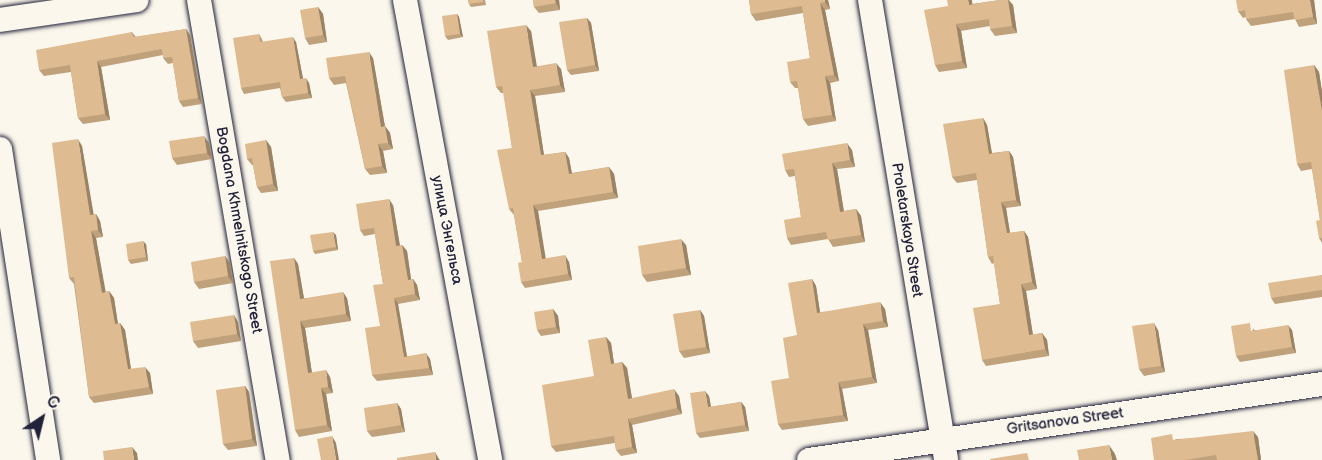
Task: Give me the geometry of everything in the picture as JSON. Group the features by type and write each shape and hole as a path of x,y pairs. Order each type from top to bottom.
{"street":[{"path":"0,20 137,0"},
{"name":"Bogdana Khmelnitskogo Street","path":"199,0 278,460"},
{"name":"улица Энгельса","path":"405,0 490,460"},
{"name":"Proletarskaya Street","path":"870,0 943,449"},
{"path":"0,149 48,460"},
{"name":"Gritsanova Street","path":"809,460 943,449 1322,384"}],"building":[{"path":"468,0 483,0 483,2 469,4"},
{"path":"533,0 555,0 556,3 534,7"},
{"path":"749,0 825,0 820,3 834,75 825,76 832,115 803,119 797,81 790,82 787,62 810,58 802,6 751,14"},
{"path":"947,0 968,0 969,5 1008,0 1012,26 990,29 989,19 956,24 962,61 935,65 924,10 948,6"},
{"path":"1236,0 1310,0 1313,17 1295,20 1293,12 1246,19 1245,10 1238,11"},
{"path":"318,7 323,35 305,38 300,10"},
{"path":"457,14 460,34 445,36 442,16"},
{"path":"587,18 595,65 567,70 559,22"},
{"path":"526,25 533,67 556,63 560,85 530,90 541,155 565,152 569,174 609,167 613,192 533,205 542,259 565,255 568,274 521,282 518,263 522,262 513,208 509,209 497,150 512,148 502,86 496,87 487,31"},
{"path":"186,29 198,98 179,101 172,57 163,58 162,49 97,61 105,114 78,118 70,65 39,70 36,50 132,32 133,37"},
{"path":"259,34 260,42 293,37 300,79 306,78 308,93 282,97 280,82 241,88 233,38"},
{"path":"369,52 381,127 385,126 388,143 378,144 382,166 365,169 345,76 329,78 326,58"},
{"path":"1314,65 1322,111 1322,238 1319,238 1316,221 1320,220 1311,162 1297,164 1284,70"},
{"path":"983,118 989,154 1009,151 1016,200 1001,202 1007,233 1024,231 1032,282 1021,284 1029,335 1042,333 1045,349 982,360 973,308 1000,304 993,256 988,257 976,173 952,177 943,124"},
{"path":"204,136 207,153 172,158 169,141"},
{"path":"78,139 90,215 96,214 98,230 91,231 102,293 109,291 115,324 120,323 128,369 145,367 149,387 89,397 74,277 69,278 52,143"},
{"path":"266,140 273,184 257,187 252,158 247,159 245,144"},
{"path":"847,143 850,160 832,163 840,212 856,209 861,235 828,240 826,232 787,238 784,220 801,217 794,169 785,170 782,154"},
{"path":"389,199 396,246 402,245 408,280 413,279 415,294 394,298 404,357 426,353 429,368 372,375 365,328 380,326 373,285 383,284 374,228 360,230 356,204"},
{"path":"333,232 336,247 313,251 310,235"},
{"path":"681,239 686,268 642,275 638,246"},
{"path":"143,241 146,257 128,260 126,244"},
{"path":"225,256 228,276 194,282 191,262"},
{"path":"294,258 300,299 343,292 346,314 300,321 308,373 326,370 328,387 321,388 327,425 295,430 270,261"},
{"path":"1322,275 1322,290 1271,298 1268,283"},
{"path":"812,279 817,313 880,302 883,321 863,324 872,377 838,382 843,415 778,424 771,381 789,378 783,338 797,335 788,283"},
{"path":"553,309 556,327 537,330 534,312"},
{"path":"700,310 706,347 679,351 673,314"},
{"path":"234,315 237,334 193,341 190,322"},
{"path":"1154,323 1161,366 1139,369 1132,326"},
{"path":"1250,323 1251,331 1288,325 1292,347 1236,356 1231,326"},
{"path":"606,337 611,364 622,362 628,399 674,389 677,408 628,419 632,447 616,450 614,436 551,446 542,385 594,376 588,340"},
{"path":"245,386 252,439 223,444 216,390"},
{"path":"705,391 708,407 741,402 745,425 696,433 690,393"},
{"path":"397,403 401,425 367,431 364,408"},
{"path":"1253,431 1258,460 1217,460 1216,455 1185,460 1154,460 1151,438 1172,434 1173,440"},
{"path":"332,436 336,460 321,460 317,439"},
{"path":"1109,445 1112,460 1079,460 1077,450"},
{"path":"132,447 134,460 104,460 103,451"},
{"path":"435,452 436,460 397,460 397,458"},
{"path":"1027,453 1029,460 990,460 990,459"}]}
